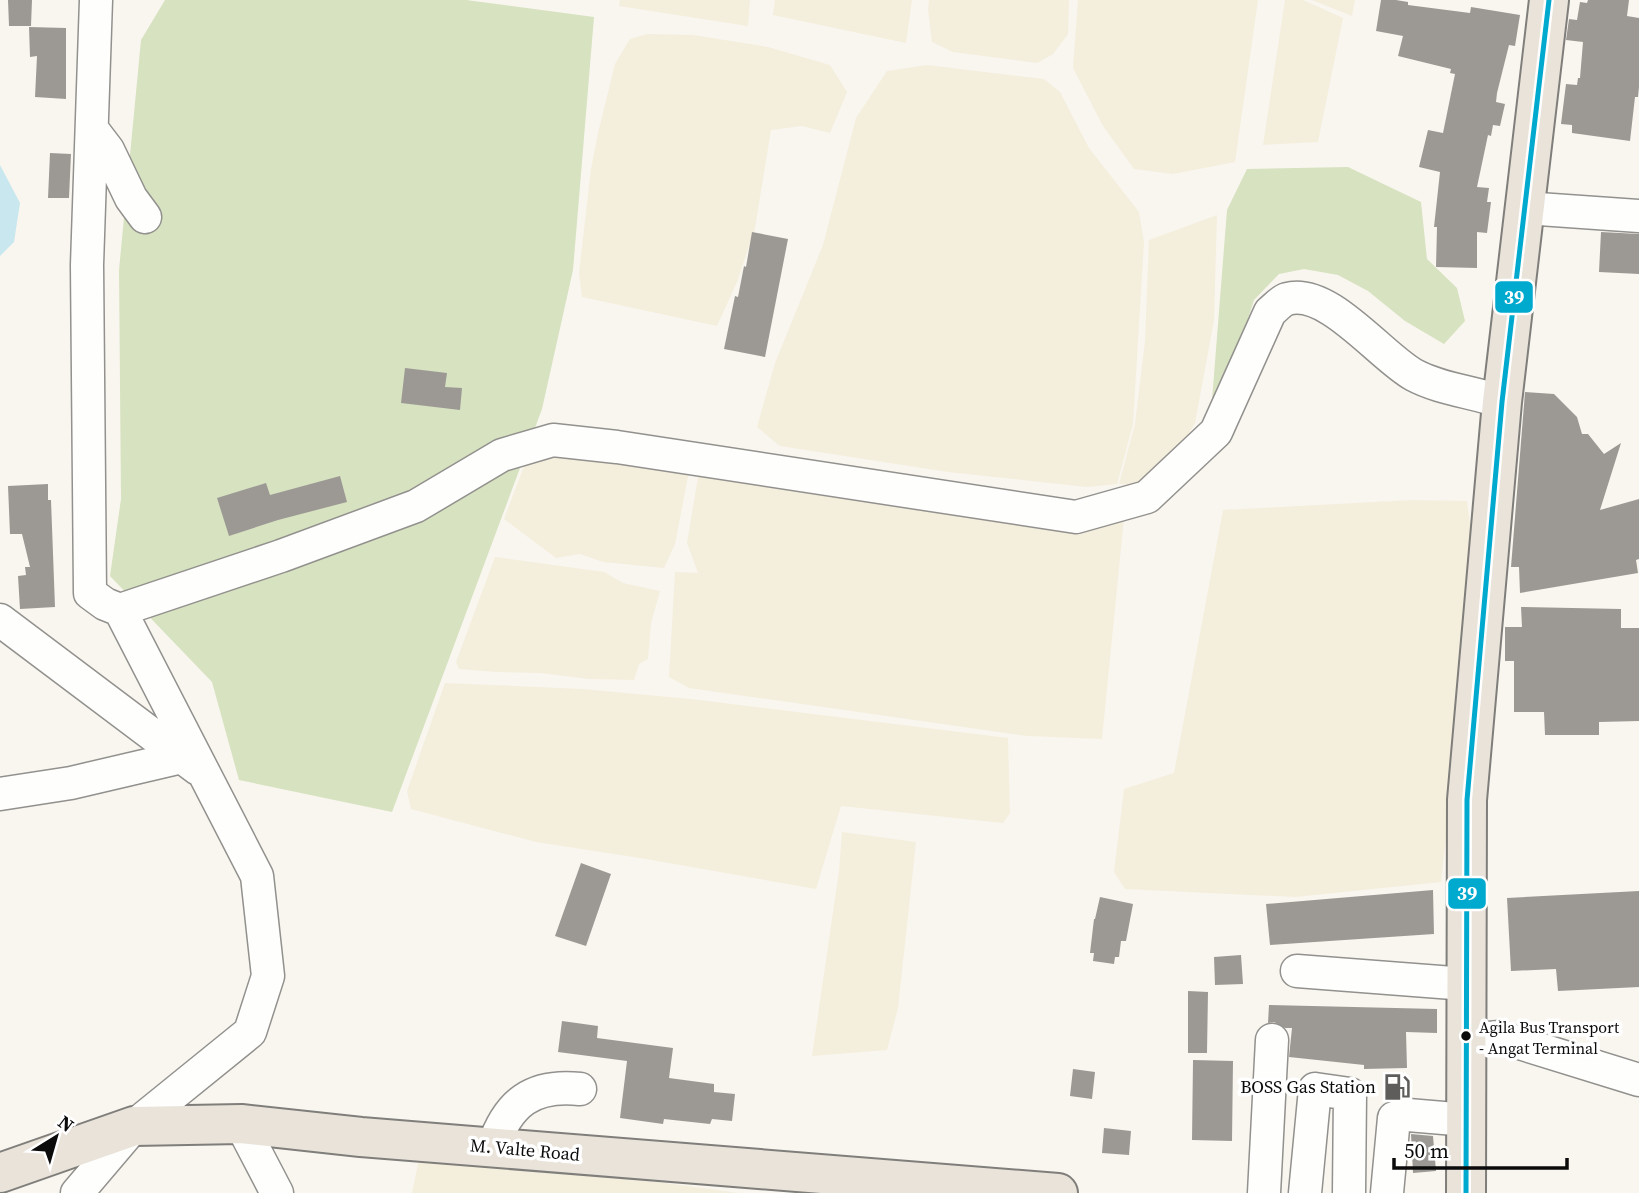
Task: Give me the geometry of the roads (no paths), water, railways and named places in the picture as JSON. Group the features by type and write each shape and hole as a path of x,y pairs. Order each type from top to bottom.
{"main road":[{"path":"1466,1193 1467,800 1502,402 1549,0"},
{"name":"M. Valte Road","path":"9,1171 134,1126 241,1124 1058,1193"}],"street":[{"path":"96,0 87,264 90,593 105,604 120,610 281,556 416,506 502,455 553,440 617,447 1076,517 1147,497 1216,432 1270,312 1285,300 1301,298 1315,301 1346,319 1383,353 1415,376 1502,402"},
{"path":"92,129 108,150 131,198 145,217"},
{"path":"1524,208 1639,216"},
{"path":"77,1193 134,1126 250,1032 268,976 257,876 194,766 120,610"},
{"path":"0,621 194,766"},
{"path":"0,793 194,766"},
{"path":"1297,971 1466,984"},
{"path":"1468,1040 1500,1037 1639,1080"},
{"path":"1264,1193 1272,1040"},
{"path":"493,1147 501,1124 511,1111 526,1099 543,1090 564,1087 580,1089"},
{"path":"1306,1193 1315,1089 1350,1094 1349,1193"},
{"path":"1387,1193 1394,1118 1408,1115 1467,1121"},
{"path":"241,1124 276,1193"}],"water":[{"path":"0,165 20,203 14,242 0,256"}],"place":[{"name":"Agila Bus Transport - Angat Terminal","path":"1466,1036"},
{"name":"BOSS Gas Station","path":"1397,1087"}]}
